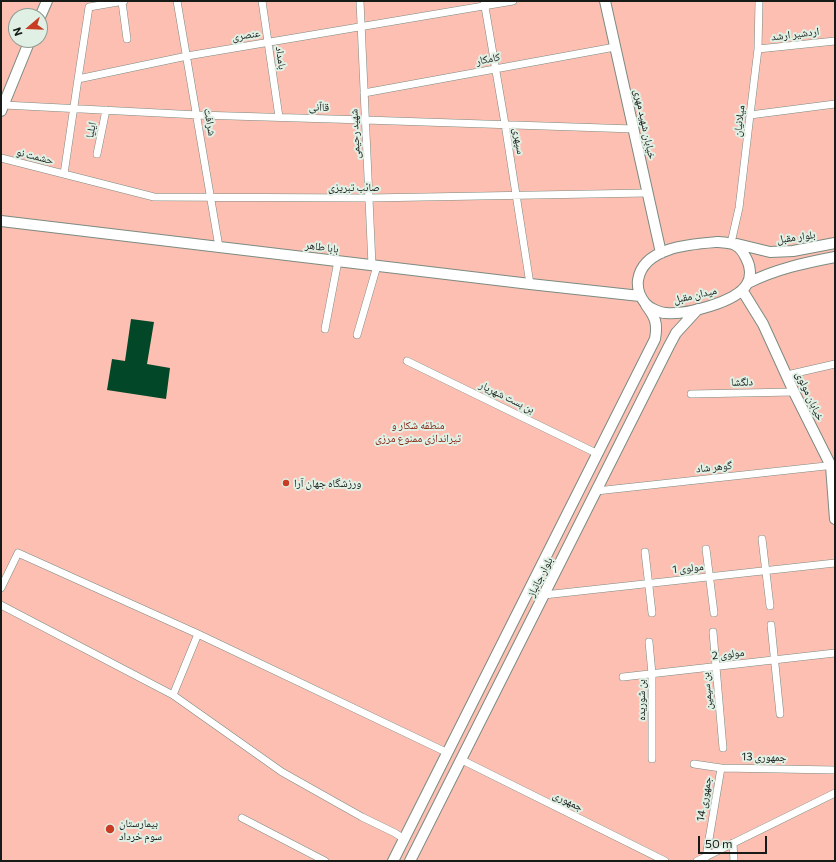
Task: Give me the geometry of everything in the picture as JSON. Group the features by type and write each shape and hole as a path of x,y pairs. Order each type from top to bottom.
{"main road":[{"name":"خیابان شهید مهری","path":"605,1 661,253"},
{"path":"2,105 27,48"},
{"name":"بابا طاهر","path":"1,221 640,296"},
{"name":"بلوار مقبل","path":"734,244 770,252 793,251 835,243"},
{"path":"646,305 640,296 638,283 639,272 653,257 661,253 696,244 734,244 745,254 750,264 750,275 745,287"},
{"path":"745,287 772,272 794,265 835,257"},
{"name":"میدان مقبل","path":"646,305 665,313 698,309 732,297 745,287"},
{"name":"خیابان مولوی","path":"745,287 794,392 833,466 835,519"},
{"name":"بلوار جانباز","path":"393,861 655,339 657,327 654,315 646,305"},
{"name":"بلوار جانباز","path":"410,861 676,333 698,309"},
{"path":"448,753 462,760"}],"street":[{"path":"64,174 90,7 124,1 127,39"},
{"name":"شرافت","path":"177,1 198,116 219,247"},
{"name":"بامداد","path":"262,1 279,117"},
{"name":"شهید رحیمی","path":"357,335 375,266 369,198 360,1"},
{"name":"عنصری","path":"78,79 187,56 361,28 485,4 513,1"},
{"name":"میلانیان","path":"734,244 758,50 759,1"},
{"name":"سپهری","path":"485,4 506,124 530,284"},
{"name":"اردشیر ارشد","path":"758,50 835,41"},
{"name":"کامکار","path":"364,94 496,68 615,47"},
{"path":"750,115 835,104"},
{"name":"قاآنی","path":"2,105 198,116 279,117 634,129"},
{"name":"ایلیا","path":"97,154 106,110"},
{"name":"حشمت نو","path":"1,158 64,174"},
{"name":"صائب تبریزی","path":"64,174 154,197 369,198 648,193"},
{"path":"325,329 338,261"},
{"name":"بن بست شهریار","path":"407,361 598,454"},
{"path":"787,375 835,364"},
{"name":"دلگشا","path":"691,394 794,392"},
{"name":"گوهر شاد","path":"596,491 833,466"},
{"path":"762,540 770,606"},
{"path":"706,549 714,613"},
{"path":"645,552 652,613"},
{"path":"1,588 18,553 198,634 448,753"},
{"name":"مولوی 1","path":"544,595 835,563"},
{"path":"1,605 173,695 282,772 404,839"},
{"path":"771,625 780,714"},
{"name":"بن سیمین","path":"712,632 723,748"},
{"path":"173,695 198,634"},
{"name":"بن شوریده","path":"648,642 652,674 652,759"},
{"name":"مولوی 2","path":"623,677 835,653"},
{"name":"جمهوری","path":"462,760 665,861"},
{"name":"جمهوری 13","path":"694,764 721,768 835,770"},
{"name":"جمهوری 14","path":"706,857 721,768"},
{"path":"697,861 835,793"},
{"path":"242,818 325,861"},
{"path":"733,843 734,861"}],"green space":[{"name":"منطقه شکار و تیراندازی ممنوع مرزی","path":"1,1 835,1 835,861 1,861"}],"building":[{"path":"131,319 154,322 147,364 170,368 166,399 107,390 112,359 125,361"}],"place":[{"name":"ورزشگاه جهان آرا","path":"286,483"},
{"name":"بیمارستان سوم خرداد","path":"110,829"}]}
